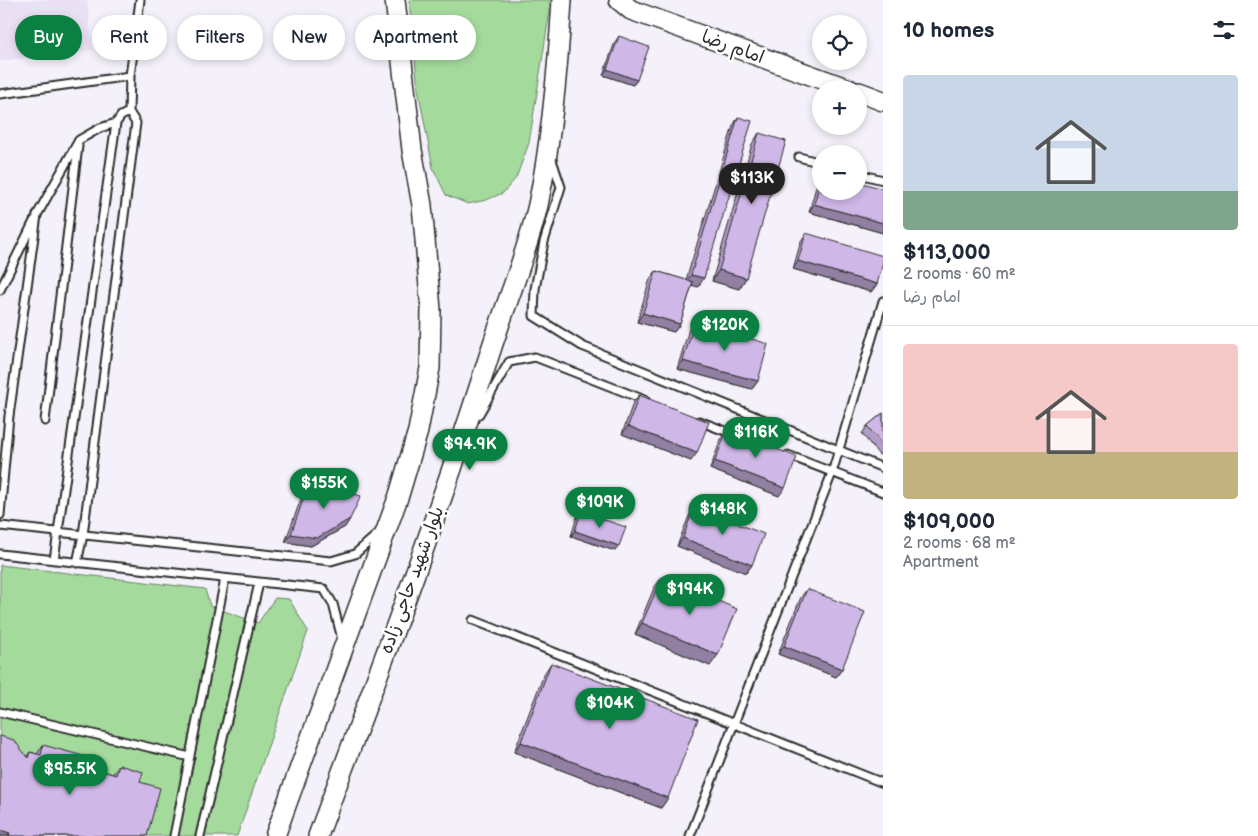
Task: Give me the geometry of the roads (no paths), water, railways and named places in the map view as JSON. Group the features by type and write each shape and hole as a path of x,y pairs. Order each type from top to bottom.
{"main road":[{"path":"275,836 389,524 418,432 430,368 431,310 422,205 412,150 395,0"},
{"name":"بلوار شهید حاجی زاده","path":"318,836 461,444 525,255 538,204 548,148 562,0"},
{"name":"امام رضا","path":"619,0 631,10 825,80"},
{"path":"867,95 883,101"}],"lane":[{"path":"77,563 83,535 136,123 129,112 130,76 140,0"},
{"path":"0,94 130,76"},
{"path":"54,560 116,123 121,116 129,112"},
{"path":"0,290 37,215 79,140 100,128 116,123"},
{"path":"45,421 79,140"},
{"path":"548,148 561,187 544,242 535,288 534,316 582,346 883,468"},
{"path":"799,157 812,161"},
{"path":"867,176 883,180"},
{"path":"0,515 9,416 37,215"},
{"path":"690,836 832,473 883,301"},
{"path":"461,444 509,362 534,357 656,404"},
{"path":"693,419 739,437"},
{"path":"776,451 883,492"},
{"path":"0,526 331,561 355,554 389,524"},
{"path":"0,554 324,589 333,604 344,648"},
{"path":"174,836 225,579"},
{"path":"200,836 259,583"},
{"path":"473,620 883,783"},
{"path":"0,712 190,757"}]}
